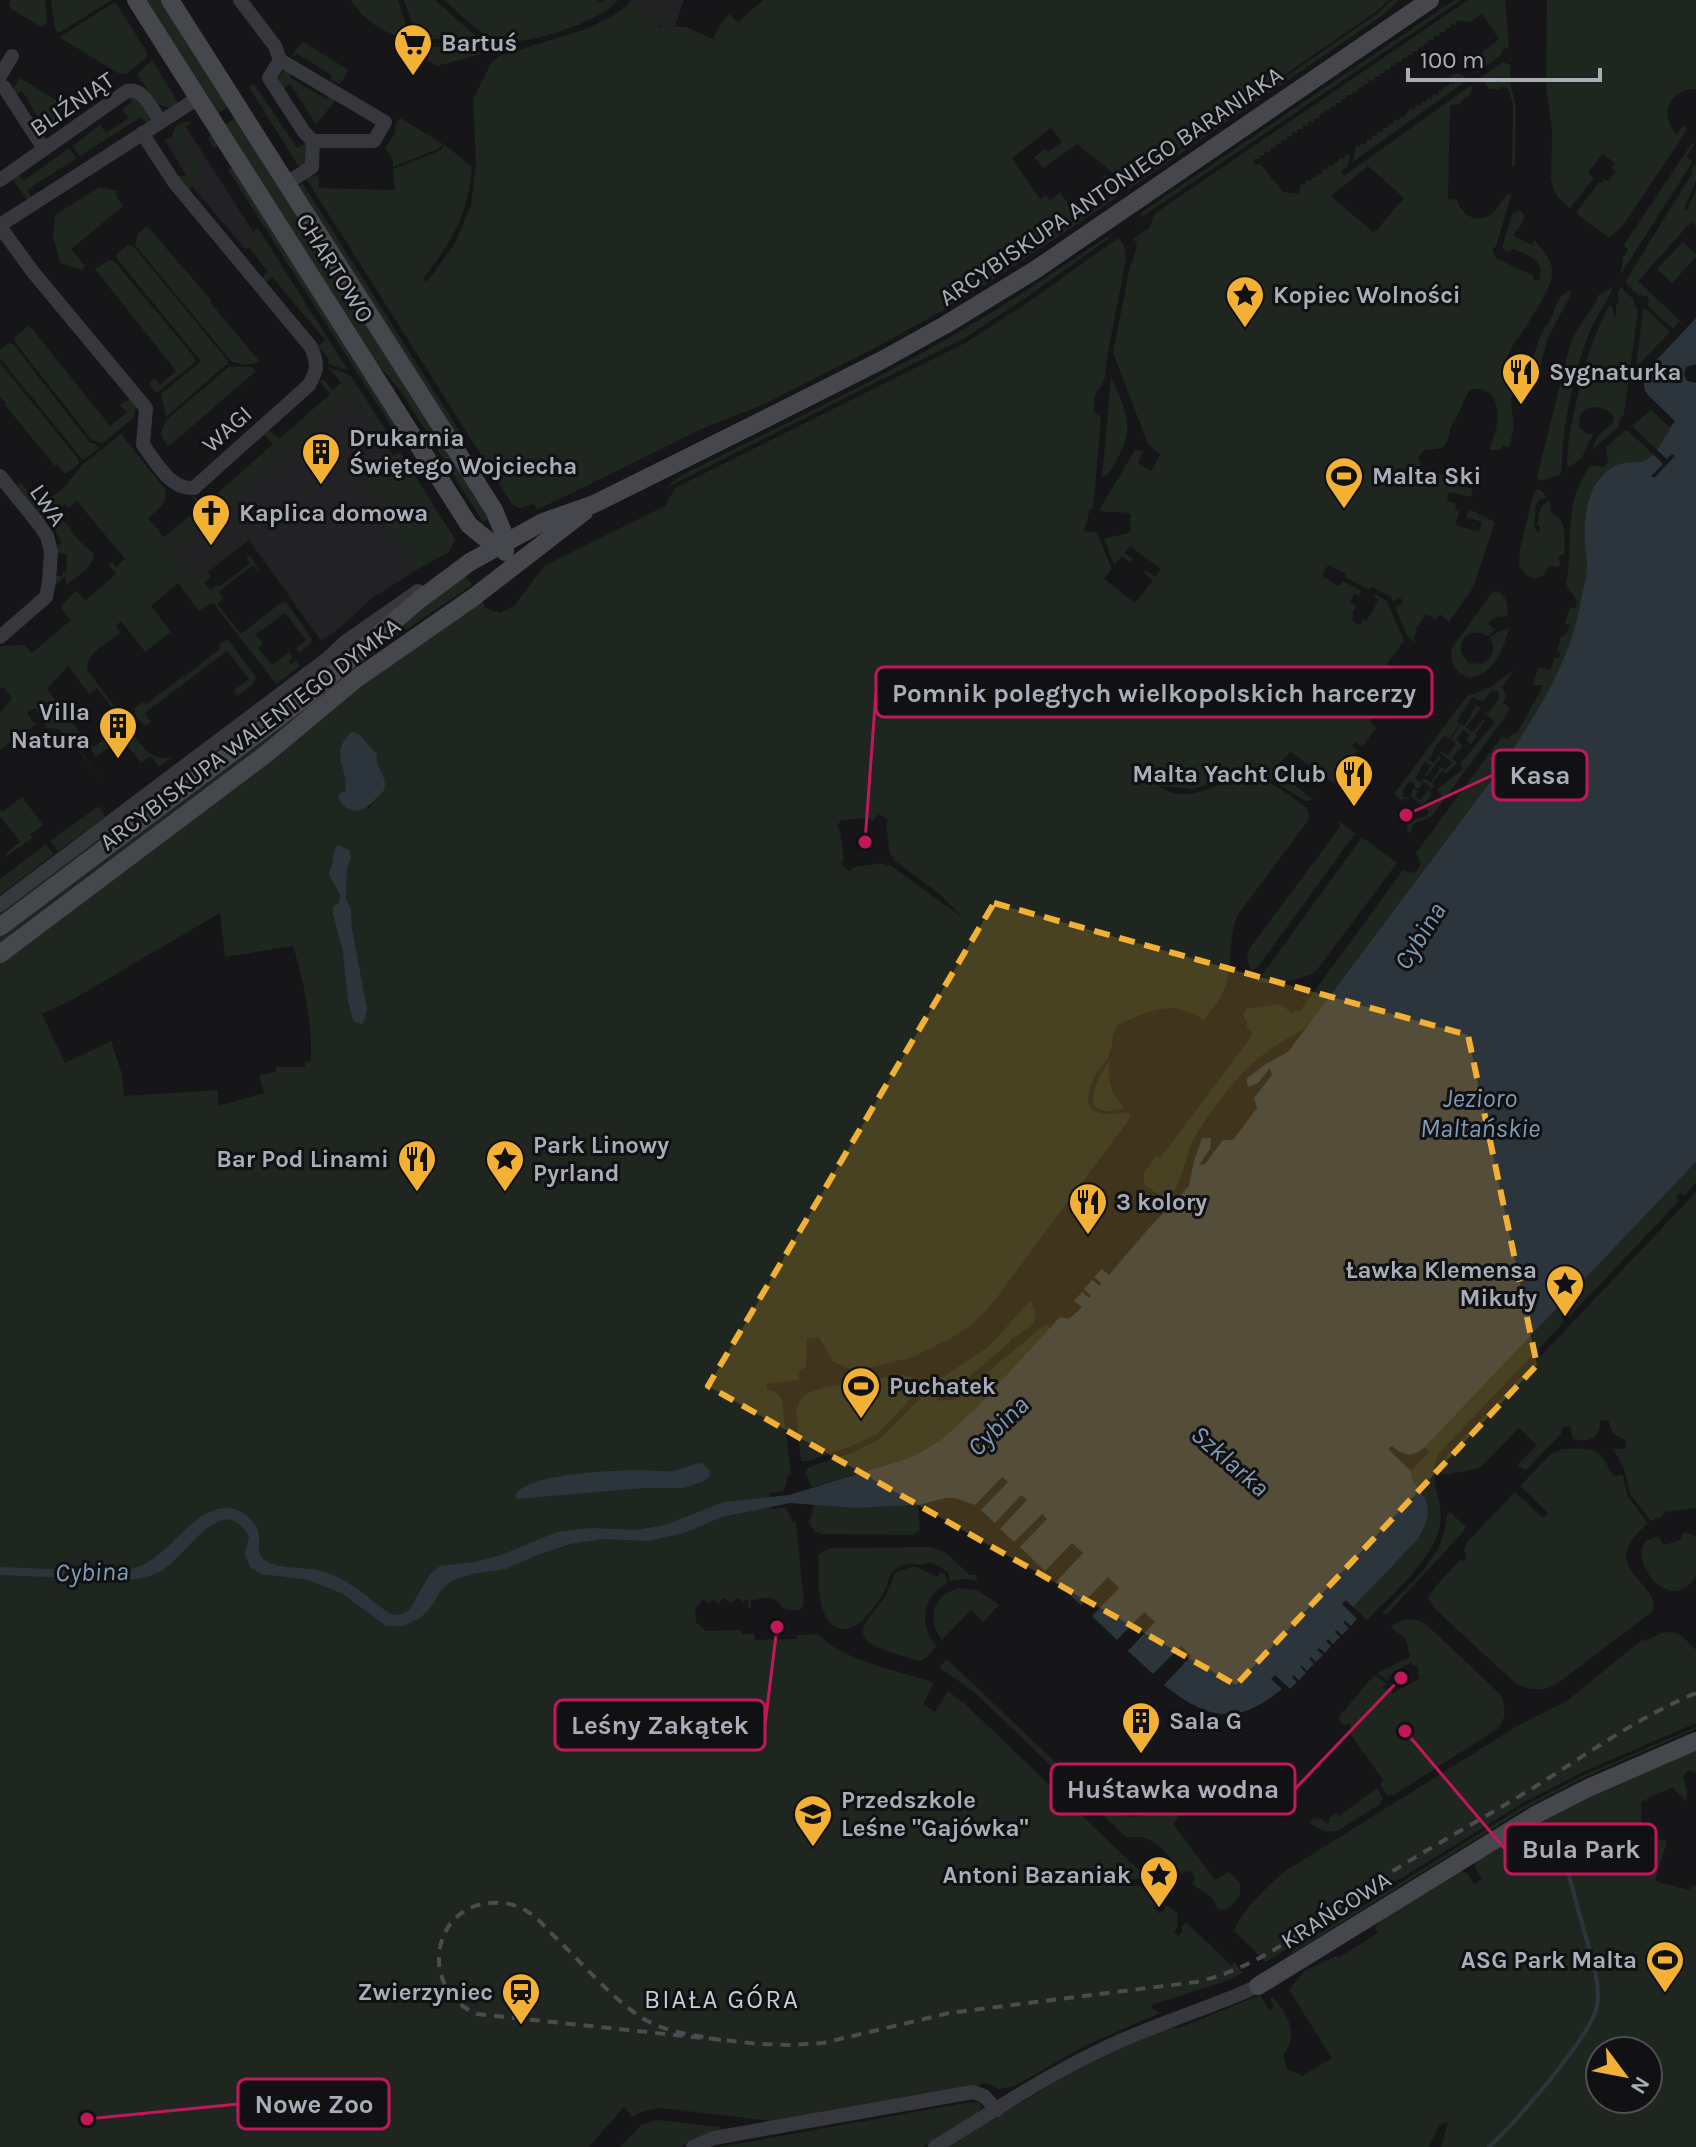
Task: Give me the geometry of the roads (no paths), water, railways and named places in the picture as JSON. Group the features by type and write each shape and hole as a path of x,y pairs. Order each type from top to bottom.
{"street":[{"name":"CHARTOWO","path":"136,0 469,525 502,546 529,555"},
{"name":"CHARTOWO","path":"170,0 494,510 502,546"},
{"path":"240,0 275,46 280,60 385,122 374,141 313,141 269,78 280,60"},
{"name":"ARCYBISKUPA ANTONIEGO BARANIAKA","path":"502,546 550,518 594,504 882,360 999,292 1430,0"},
{"path":"0,76 12,56"},
{"path":"0,86 4,87 44,149"},
{"name":"BLIŹNIĄT","path":"0,180 127,91 134,89 140,92 161,122"},
{"path":"0,226 198,98"},
{"name":"WAGI","path":"0,226 33,272 146,408 143,445 175,484 184,489 194,488 309,385 316,373 317,362 311,347 174,182 142,133"},
{"path":"287,183 312,167 313,141"},
{"name":"LWA","path":"0,476 47,536 51,551 46,597 0,637"},
{"name":"ARCYBISKUPA ANTONIEGO BARANIAKA","path":"529,555 594,504"},
{"path":"494,510 505,519 518,522 550,518"},
{"path":"469,525 470,562"},
{"path":"492,584 498,572 502,546"},
{"name":"ARCYBISKUPA WALENTEGO DYMKA","path":"0,927 332,677 440,583 470,562 502,546"},
{"name":"ARCYBISKUPA WALENTEGO DYMKA","path":"0,954 266,754 356,679 529,555"},
{"path":"0,905 318,666 345,642 422,589 440,583"},
{"name":"KRAŃCOWA","path":"935,2147 1097,2052 1258,1986 1537,1814 1696,1741"},
{"path":"693,2147 728,2135 973,2092 984,2096 997,2110"}],"water":[{"name":"Jezioro Maltańskie","path":"1696,318 1696,364 1686,367 1684,374 1687,381 1696,383 1696,1162 1421,1451 1404,1454 1392,1446 1388,1449 1411,1471 1413,1481 1426,1501 1428,1512 1425,1524 1417,1540 1353,1607 1346,1600 1342,1604 1357,1619 1351,1626 1343,1622 1349,1628 1342,1635 1336,1630 1340,1637 1333,1644 1328,1639 1326,1641 1331,1646 1325,1653 1319,1648 1317,1650 1323,1655 1316,1662 1309,1658 1314,1664 1307,1671 1300,1667 1306,1673 1299,1680 1293,1675 1297,1682 1290,1689 1275,1675 1271,1679 1282,1689 1266,1701 1251,1709 1223,1714 1195,1706 1180,1697 1164,1685 1191,1656 1181,1646 1153,1674 1128,1651 1155,1622 1144,1612 1117,1640 1092,1616 1119,1588 1108,1577 1081,1605 1056,1582 1083,1553 1072,1543 1045,1571 1020,1547 1047,1519 1042,1514 1014,1542 1000,1529 1027,1500 1021,1495 995,1523 981,1510 1008,1482 1002,1477 975,1505 955,1498 918,1505 854,1508 790,1503 722,1517 684,1533 648,1541 602,1539 570,1544 506,1569 453,1580 442,1589 420,1618 403,1626 386,1626 343,1594 309,1580 262,1574 251,1568 245,1555 249,1536 238,1523 227,1520 215,1523 204,1531 159,1572 139,1579 0,1575 0,1567 104,1571 135,1568 158,1555 201,1517 212,1511 231,1508 243,1512 256,1525 263,1559 281,1566 311,1569 337,1577 390,1614 399,1615 409,1610 430,1574 440,1566 501,1555 557,1532 590,1528 637,1530 665,1525 724,1502 789,1495 912,1457 940,1441 977,1407 1060,1317 1069,1319 1082,1307 1074,1301 1082,1292 1089,1298 1091,1296 1084,1289 1092,1280 1100,1286 1101,1283 1094,1277 1102,1269 1109,1275 1189,1186 1202,1138 1211,1138 1210,1149 1199,1165 1205,1164 1223,1140 1233,1140 1257,1108 1254,1098 1272,1075 1270,1068 1258,1083 1248,1087 1246,1079 1288,1052 1499,770 1547,694 1574,631 1586,573 1585,520 1593,490 1601,477 1616,465 1643,461 1653,454 1663,464 1651,476 1654,478 1675,456 1672,454 1667,459 1657,450 1675,421 1645,391 1643,379 1649,368"},
{"path":"352,732 359,734 377,754 385,785 383,792 369,805 354,811 345,807 338,797 345,792 346,783 341,747"},
{"path":"338,845 349,850 351,857 346,899 351,909 367,1009 362,1024 353,1020 343,952 333,914 333,907 339,903 340,895 329,875"},
{"path":"702,1463 710,1471 709,1477 683,1488 644,1488 517,1499 515,1495 524,1487 555,1477 612,1471 672,1471"}],"waterway":[{"name":"Szklarka","path":"1489,2147 1516,2120 1567,2058 1592,2020 1597,2006 1594,1966 1562,1850"}],"railway":[{"path":"721,2040 710,2038 689,2034 668,2029 639,2016 606,1988 539,1920 510,1904 476,1906 459,1915 447,1930 440,1948 439,1967 445,1986 458,2002 477,2014 760,2044 823,2043 949,2013 1196,1982 1266,1955 1391,1872 1613,1737 1696,1693"}],"place":[{"name":"Bartuś","path":"413,77"},
{"name":"Kopiec Wolności","path":"1245,329"},
{"name":"Sygnaturka","path":"1521,406"},
{"name":"Drukarnia Świętego Wojciecha","path":"321,486"},
{"name":"Malta Ski","path":"1344,510"},
{"name":"Kaplica domowa","path":"211,547"},
{"name":"Villa Natura","path":"118,760"},
{"name":"Malta Yacht Club","path":"1354,808"},
{"name":"Kasa","path":"1406,815"},
{"name":"Pomnik poległych wielkopolskich harcerzy","path":"865,842"},
{"name":"Bar Pod Linami","path":"417,1193"},
{"name":"Park Linowy Pyrland","path":"505,1193"},
{"name":"3 kolory","path":"1088,1236"},
{"name":"Ławka Klemensa Mikuły","path":"1565,1318"},
{"name":"Puchatek","path":"861,1420"},
{"name":"Leśny Zakątek","path":"777,1627"},
{"name":"Huśtawka wodna","path":"1401,1678"},
{"name":"Bula Park","path":"1405,1731"},
{"name":"Sala G","path":"1141,1755"},
{"name":"Przedszkole Leśne \"Gajówka\"","path":"813,1848"},
{"name":"Antoni Bazaniak","path":"1159,1909"},
{"name":"ASG Park Malta","path":"1665,1994"},
{"name":"Zwierzyniec","path":"521,2026"},
{"name":"Nowe Zoo","path":"87,2119"}],"district":[{"name":"BIAŁA GÓRA","path":"722,1999"}],"water label":[{"name":"Cybina","path":"1420,936"},
{"name":"Cybina","path":"998,1426"},
{"name":"Cybina","path":"92,1572"}]}
